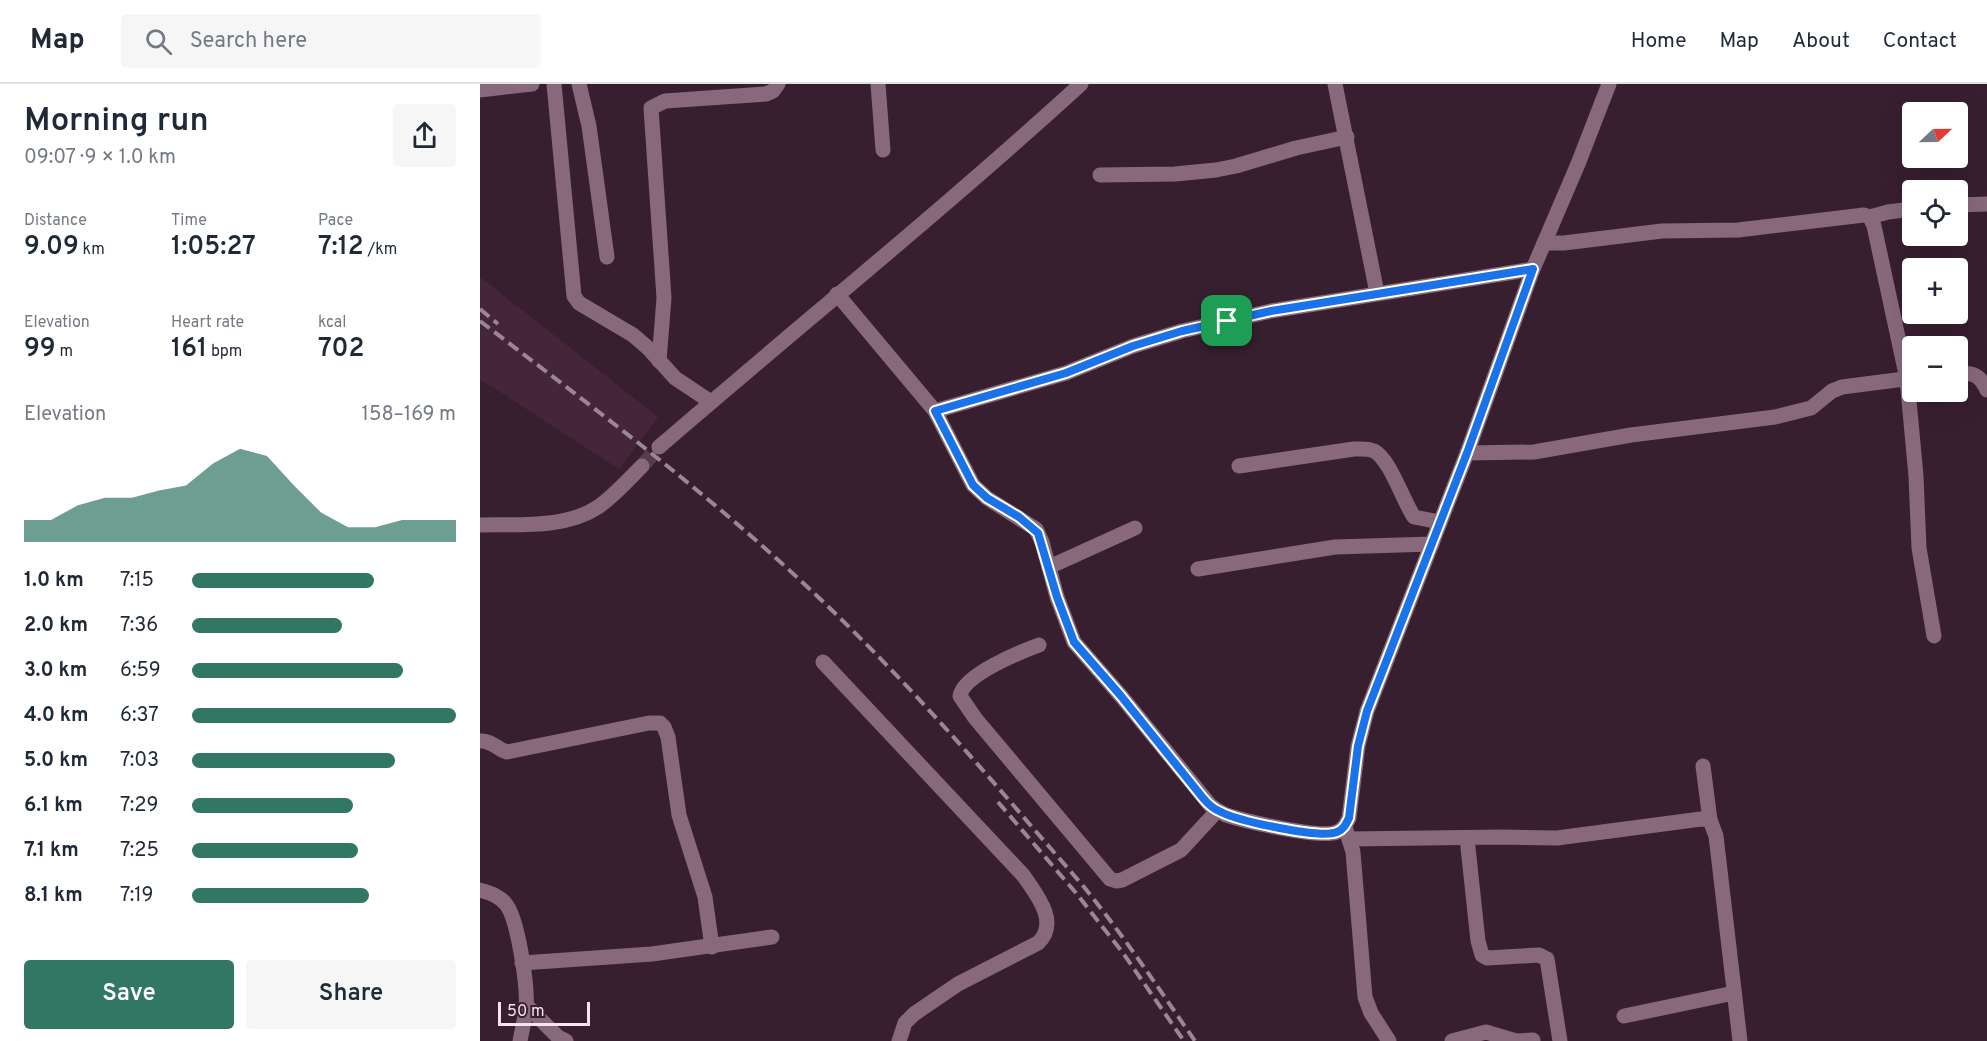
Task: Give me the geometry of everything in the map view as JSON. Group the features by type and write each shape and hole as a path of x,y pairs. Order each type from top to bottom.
{"street":[{"path":"480,90 532,84"},
{"path":"554,84 574,296 579,303 633,335 684,385 711,402"},
{"path":"579,84 589,126 607,257"},
{"path":"659,361 664,298 651,108 665,101 766,94 773,91 778,84"},
{"path":"878,84 883,150"},
{"path":"659,447 1018,141 1081,84"},
{"path":"1335,84 1377,293"},
{"path":"1389,1041 1371,1013 1365,997 1353,852 1347,833 1358,746 1367,711 1467,453 1533,269 1609,84"},
{"path":"1100,175 1175,174 1206,171 1236,166 1287,150 1347,137"},
{"path":"1968,205 1987,204"},
{"path":"1544,243 1564,243 1662,231 1748,229 1864,215 1870,217 1902,210"},
{"path":"1870,217 1902,345"},
{"path":"935,411 1066,373 1133,346 1174,333 1271,311 1533,269"},
{"path":"837,294 935,411 973,485 987,498 1036,529 1041,537 1057,597 1074,642 1121,696 1203,798 1217,811 1233,817 1302,832 1467,838 1557,838 1680,821 1710,820"},
{"path":"1968,374 1975,374 1982,380 1987,390"},
{"path":"1467,453 1534,452 1631,435 1775,417 1811,408 1832,391 1842,387 1902,380"},
{"path":"1911,402 1919,548 1934,636"},
{"path":"1239,466 1354,449 1370,449 1377,452 1385,462 1414,517 1440,522"},
{"path":"480,525 531,524 578,516 597,508 642,466"},
{"path":"1049,567 1135,528"},
{"path":"1198,569 1335,547 1432,544"},
{"path":"1039,645 994,664 966,685 960,691 960,696 975,718 1110,879 1122,880 1180,850 1217,811"},
{"path":"823,662 1023,875 1046,912 1047,928 1044,937 1038,943 958,984 914,1014 905,1023 899,1041"},
{"path":"480,741 486,740 507,752 649,723 660,723 668,737 679,815 705,897 712,946"},
{"path":"1703,766 1710,820 1716,836 1740,1041"},
{"path":"1467,838 1478,940 1482,955 1487,958 1539,955 1547,958 1560,1041"},
{"path":"480,890 492,893 506,904 515,925 522,963 526,1006 520,1041"},
{"path":"522,963 652,954 772,937"},
{"path":"1624,1016 1734,993"},
{"path":"526,1006 566,1041"},
{"path":"1452,1041 1485,1032 1516,1041 1533,1040"}],"shaded area":[{"path":"480,277 658,417 619,469 480,379"}],"tunnel":[{"path":"642,466 659,447"}],"railway":[{"path":"480,309 498,324"},
{"path":"480,321 695,488 777,559 868,646 918,698 1084,887 1195,1041"},
{"path":"998,802 1076,893 1123,953 1184,1041"}],"route":[{"path":"1533,269 1467,453 1367,711 1358,746 1349,818 1345,827 1331,834 1302,832 1233,817 1217,811 1210,805 1074,642 1057,597 1041,537 1036,529 987,498 973,485 935,411 1066,373 1158,338 1227,321 1271,311 1533,269"}]}
